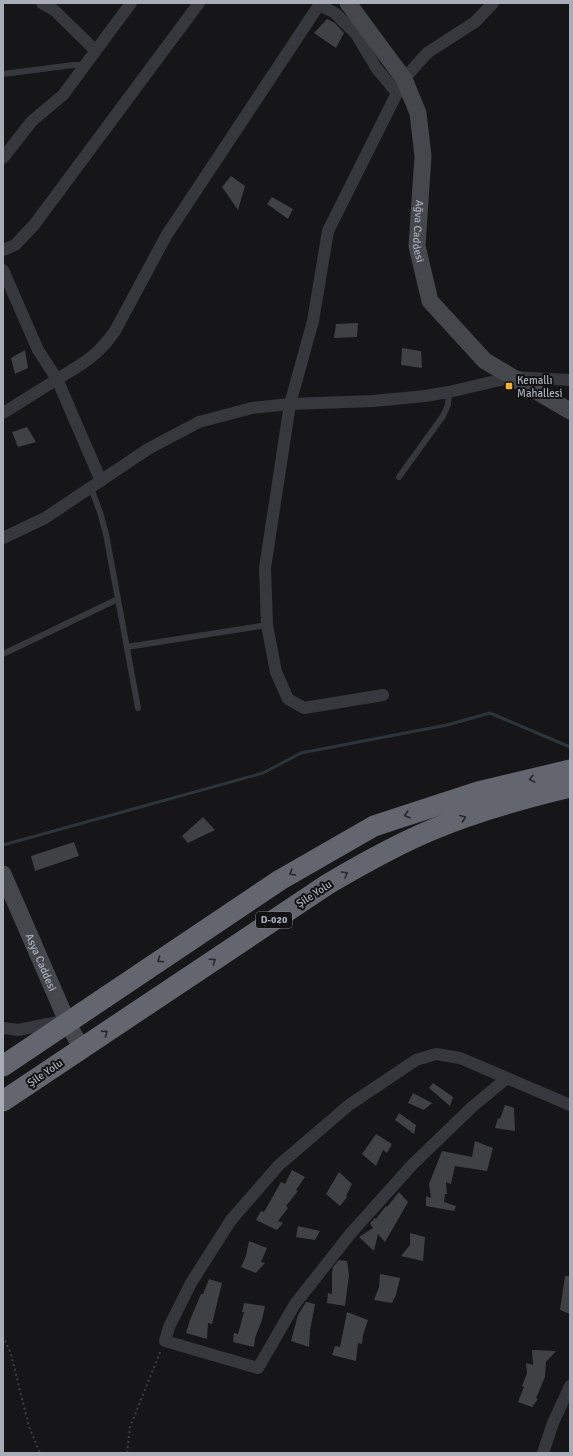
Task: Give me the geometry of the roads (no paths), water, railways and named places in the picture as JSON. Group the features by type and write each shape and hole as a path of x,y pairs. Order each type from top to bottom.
{"highway":[{"name":"D-020","path":"3,1066 67,1021 280,880 374,826 478,792 570,770"},
{"name":"Şile Yolu","path":"3,1101 328,884 362,864 432,830 468,816 570,787"}],"street":[{"path":"42,3 54,10 95,50"},
{"path":"3,158 32,121 63,95 131,3"},
{"path":"3,250 15,245 34,225 199,3"},
{"name":"Ağva Caddesi","path":"348,3 418,113 424,156 417,246 430,301 486,361 570,411"},
{"path":"383,695 304,708 288,699 276,672 267,626 265,568 290,404 314,322 328,231 400,86 427,53 474,22 493,3"},
{"path":"3,413 79,367 94,356 115,331 166,236 319,5 335,13 356,34 377,69 400,86"},
{"path":"3,270 38,350 57,379 96,484"},
{"path":"3,538 45,518 148,449 199,422 252,408 290,404 374,401 449,392 513,377 570,380"},
{"name":"Asya Caddesi","path":"3,874 67,1021 82,1048"},
{"path":"3,1028 18,1030 67,1021"},
{"path":"508,1078 472,1107 412,1165 352,1233 295,1304 258,1368 165,1341 169,1327 191,1283 231,1220 279,1165 349,1105 416,1060 436,1054 460,1058 508,1078 570,1105"},
{"path":"543,1453 553,1423 570,1386"}],"lane":[{"path":"3,74 73,65 84,65"},
{"path":"399,477 443,416 448,405 449,392"},
{"path":"96,484 138,708"},
{"path":"3,654 118,599"},
{"path":"127,647 267,626"}],"waterway":[{"path":"3,845 263,773 301,753 447,725 490,713 570,747"}],"place":[{"name":"Kemallı Mahallesi","path":"509,386"}]}
